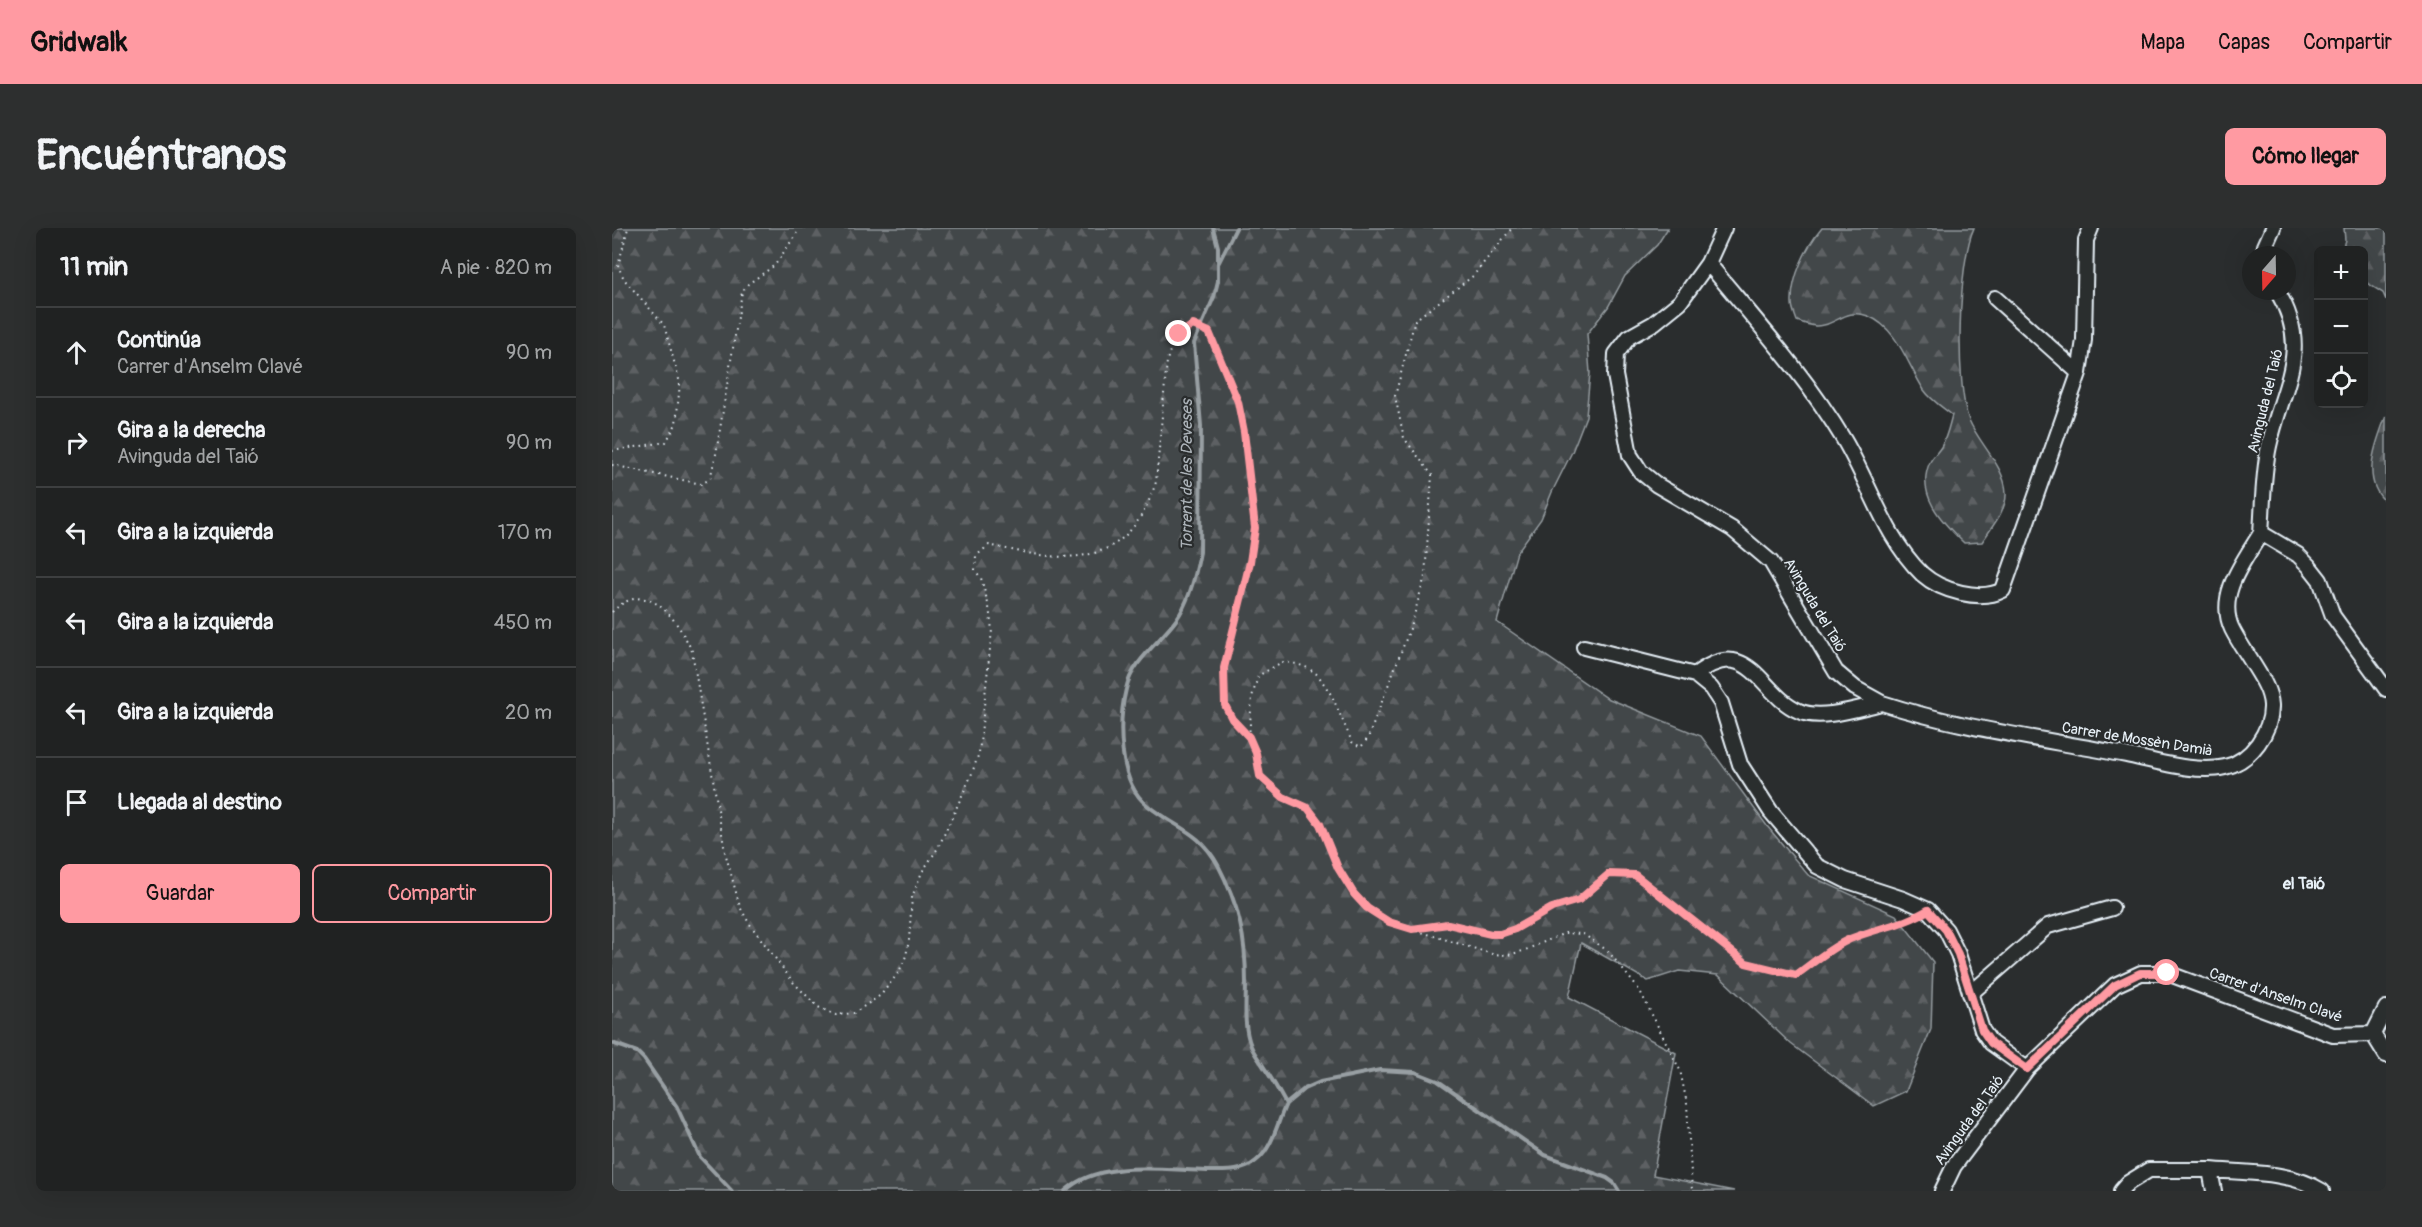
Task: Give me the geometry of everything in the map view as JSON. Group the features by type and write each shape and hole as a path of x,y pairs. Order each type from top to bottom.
{"street":[{"name":"Avinguda del Taió","path":"1724,228 1708,263 1680,302 1654,323 1629,337 1616,354 1615,375 1630,454 1641,472 1732,529 1771,562 1836,672 1855,688 1882,703"},
{"path":"1708,263 1806,383 1844,441 1893,537 1913,564 1934,583 1955,591 1992,596 2003,590 2079,373 2084,340 2086,240 2091,228"},
{"path":"2265,246 2273,228"},
{"path":"1995,298 2079,373"},
{"name":"Avinguda del Taió","path":"2261,533 2269,447 2296,350 2293,324 2281,300"},
{"path":"2261,533 2298,555 2309,566 2320,580 2333,616 2386,689"},
{"name":"Carrer de Mossèn Damià","path":"1882,703 1929,718 1979,729 2169,764 2212,769 2227,767 2245,757 2259,743 2269,724 2271,706 2266,686 2231,628 2227,605 2231,583 2261,533"},
{"path":"1584,647 1695,675 1708,665 1727,659 1752,669 1799,711 1818,716 1882,703"},
{"name":"Avinguda del Taió","path":"1695,675 1711,688 1720,703 1740,764 1771,812 1817,866 1845,880 1903,899 1928,910 1946,930 1958,954 1982,1030 1991,1043 2027,1069 1954,1166 1942,1191"},
{"path":"1970,994 2048,926 2112,908"},
{"name":"Carrer d'Anselm Clavé","path":"2027,1069 2115,985 2140,973 2167,973 2332,1035 2373,1034"},
{"path":"2386,1008 2373,1034 2386,1055"},
{"path":"2121,1191 2128,1183 2149,1170 2210,1170 2267,1174 2306,1182 2322,1191"},
{"path":"2210,1170 2214,1191"}],"path":[{"path":"612,452 666,442 676,424 680,383 664,325 624,279 618,266 628,228"},
{"path":"1249,737 1252,697 1258,676 1282,662 1297,664 1318,675 1332,696 1352,742 1361,747 1368,738 1411,626 1425,576 1432,475 1404,438 1395,396 1403,359 1415,320 1473,276 1512,228"},
{"path":"612,465 701,484 710,479 742,292 748,284 774,265 797,233"},
{"path":"612,612 626,601 642,598 657,603 681,627 692,651 725,852 740,907 748,923 793,982 818,1007 836,1015 854,1013 881,995 899,972 908,948 912,897 922,872 938,848 979,753 992,630 984,588 975,570 976,556 989,545 1072,558 1098,553 1114,545 1130,532 1150,499 1156,482 1170,346 1179,334 1193,325 1209,332 1238,402 1244,432 1255,528 1250,562 1224,668 1225,705 1232,719 1249,737 1256,753 1260,776 1283,797 1308,808 1320,824 1338,868 1354,894 1367,908 1389,922 1492,954 1508,955 1523,951 1565,933 1583,934 1608,951 1640,991 1680,1070 1687,1104 1692,1191"},
{"path":"1412,929 1448,924 1500,934 1515,929 1552,908 1579,900 1609,874 1635,875 1746,963 1796,975 1847,940 1914,919 1928,910"}],"green space":[{"path":"612,228 1668,228 1657,245 1625,276 1608,307 1587,334 1590,373 1586,416 1541,519 1517,552 1497,622 1607,698 1701,736 1767,826 1808,875 1896,915 1933,962 1931,1029 1906,1091 1874,1106 1791,1044 1718,975 1679,971 1648,981 1581,943 1569,997 1676,1053 1653,1175 1734,1191 612,1191"},
{"path":"1822,228 1974,228 1964,267 1960,324 1962,380 1969,420 1996,464 2005,483 2006,493 2004,506 1982,542 1964,543 1940,517 1928,496 1926,474 1930,462 1945,439 1952,415 1924,390 1895,338 1878,322 1860,314 1846,315 1829,324 1815,326 1797,321 1792,305 1794,283 1805,253"},
{"path":"2344,228 2386,228 2386,300 2383,293 2368,284 2368,246 2343,246"},
{"path":"2386,416 2386,502 2378,493 2374,483 2372,461"}],"waterway":[{"name":"Torrent de les Deveses","path":"1213,228 1218,247 1218,281 1214,297 1194,343 1201,426 1200,552 1191,588 1181,613 1140,661 1129,679 1123,703 1121,734 1130,782 1137,795 1147,805 1195,837 1211,853 1218,865 1236,908 1243,936 1248,1039 1286,1104 1304,1089 1320,1082 1380,1070 1415,1072 1438,1081 1545,1155 1607,1178 1619,1191"},
{"path":"1219,262 1236,228"},
{"path":"612,1043 637,1052 644,1059 677,1107 700,1157 732,1191"},
{"path":"1065,1191 1079,1181 1113,1170 1152,1168 1226,1171 1245,1168 1262,1156 1267,1149 1286,1104"}],"district":[{"name":"el Taió","path":"2304,883"}],"route":[{"path":"1179,334 1193,325 1209,332 1238,402 1244,432 1255,528 1250,562 1224,668 1225,705 1232,719 1249,737 1256,753 1260,776 1283,797 1308,808 1320,824 1338,868 1354,894 1367,908 1389,922 1412,929 1448,924 1500,934 1515,929 1530,918 1552,908 1579,900 1591,892 1609,874 1635,875 1746,963 1796,975 1847,940 1914,919 1928,910 1946,930 1958,954 1976,1018 1982,1030 1991,1043 2027,1069 2115,985 2140,973 2167,973"}]}
